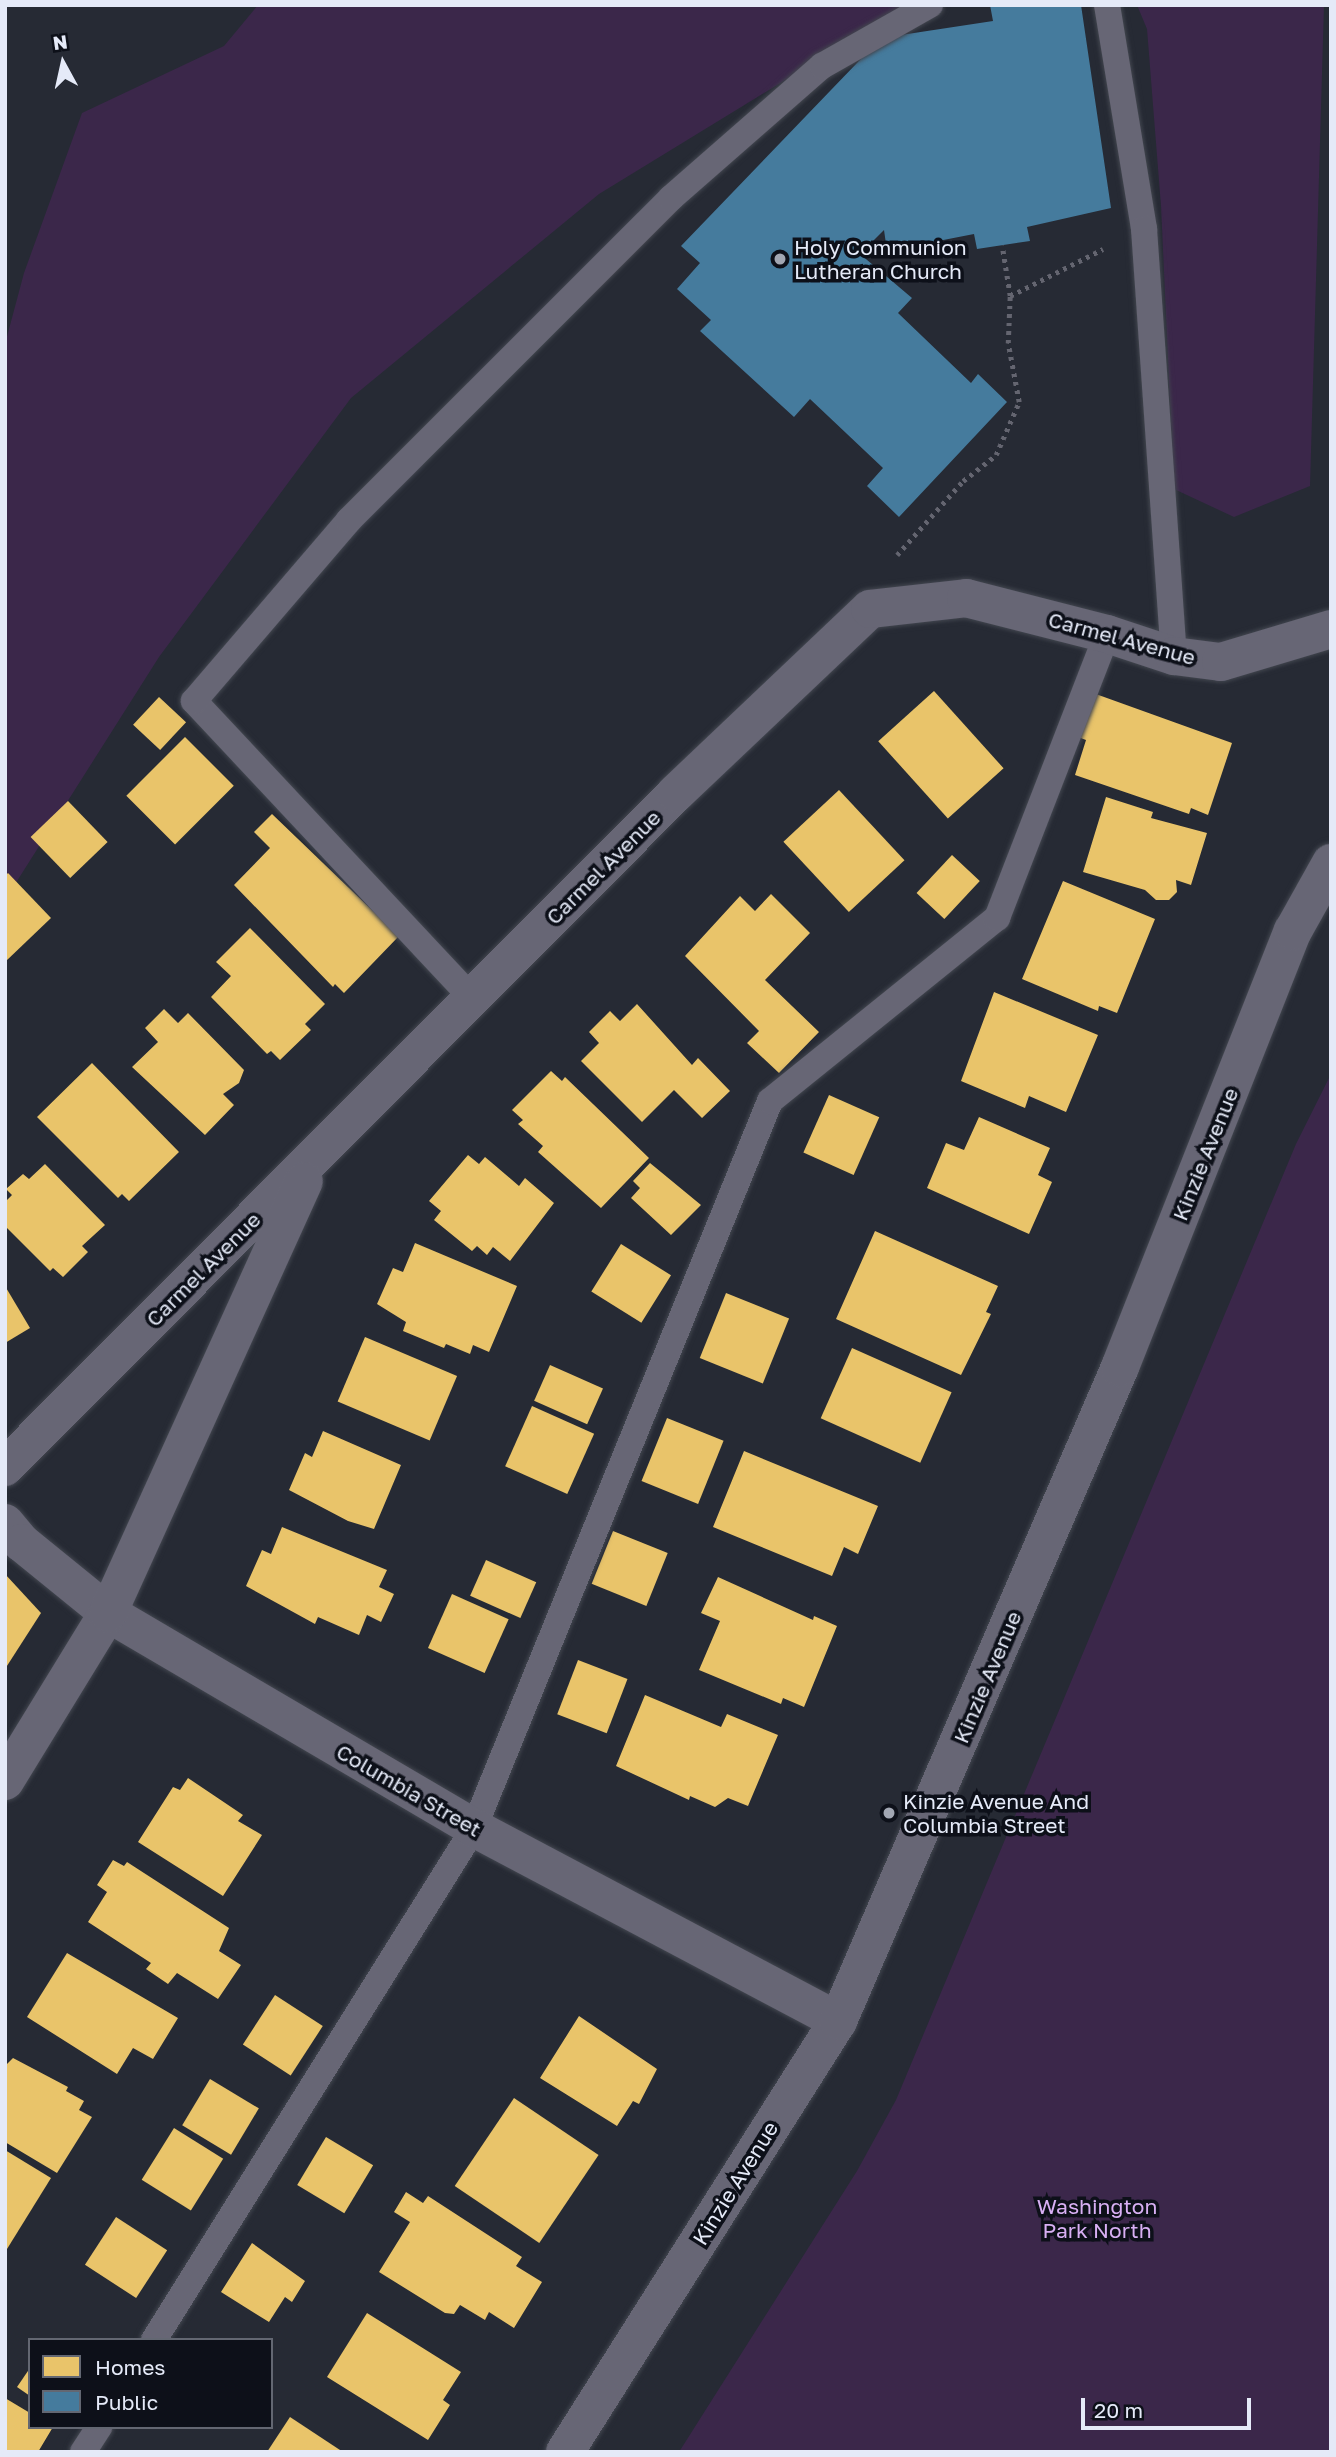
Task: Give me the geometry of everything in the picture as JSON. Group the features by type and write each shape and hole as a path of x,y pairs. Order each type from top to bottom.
{"street":[{"name":"Carmel Avenue","path":"5,1467 677,793 870,609 966,598 1107,634 1174,656 1221,662 1331,629"},
{"name":"Kinzie Avenue","path":"565,2452 838,2021 1121,1367 1293,931 1331,863"},
{"path":"5,1781 108,1613 315,1156"},
{"name":"Columbia Street","path":"5,1522 22,1543 108,1613 474,1828 838,2021"}],"lane":[{"path":"472,999 194,701 349,520 539,326 671,198 822,66 930,5"},
{"path":"1107,5 1144,229 1174,656"},
{"path":"155,2338 474,1828 770,1101 997,918 1107,634"},
{"path":"83,2452 98,2429"}],"path":[{"path":"1010,296 1144,229"},
{"path":"870,609 899,550 963,481 996,455 1019,402 1008,343 1010,296 1002,246"}],"green space":[{"path":"258,5 908,5 599,194 351,398 159,657 5,900 5,344 24,273 82,113 224,46"},
{"path":"1137,5 1324,5 1310,486 1234,517 1174,489 1161,206 1147,29"},
{"name":"Washington Park North","path":"1331,1074 1331,2452 679,2452 857,2171 896,2100 1296,1144"}],"building: Homes":[{"path":"934,691 1004,768 948,818 878,741"},
{"path":"1093,693 1232,743 1208,815 1191,808 1189,814 1075,775 1086,740 1078,737"},
{"path":"159,697 186,722 160,750 133,725"},
{"path":"185,737 234,786 175,844 126,796"},
{"path":"839,790 904,860 849,912 783,842"},
{"path":"1106,797 1153,812 1151,818 1207,833 1191,885 1176,880 1177,892 1169,900 1156,900 1145,890 1083,872"},
{"path":"68,801 108,842 70,878 31,837"},
{"path":"272,814 399,936 344,993 335,984 333,987 234,885 270,848 254,832"},
{"path":"952,855 980,881 944,919 917,893"},
{"path":"8,873 51,918 5,962 5,876"},
{"path":"1063,881 1155,919 1117,1013 1099,1006 1098,1011 1022,979"},
{"path":"771,894 810,933 765,980 819,1032 779,1073 747,1043 759,1031 685,956 740,896 755,911"},
{"path":"250,928 325,1004 305,1024 311,1030 280,1060 271,1051 267,1054 211,997 231,976 216,962"},
{"path":"994,992 1098,1035 1066,1112 1029,1096 1025,1108 961,1081"},
{"path":"637,1004 692,1065 698,1058 730,1091 702,1118 674,1090 642,1122 581,1061 599,1043 589,1032 610,1011 620,1021"},
{"path":"164,1009 178,1023 188,1013 244,1070 239,1083 223,1094 234,1105 205,1135 132,1067 158,1042 145,1028"},
{"path":"92,1063 179,1152 129,1201 122,1194 118,1198 37,1117"},
{"path":"551,1071 562,1081 565,1077 649,1158 601,1208 538,1152 543,1146 518,1124 523,1120 512,1110"},
{"path":"829,1095 879,1117 854,1175 803,1153"},
{"path":"979,1117 1050,1148 1038,1175 1052,1182 1029,1234 927,1188 946,1143 964,1150"},
{"path":"468,1155 479,1164 485,1157 519,1186 525,1178 554,1203 510,1261 493,1247 487,1255 477,1246 472,1251 434,1220 441,1211 429,1201"},
{"path":"650,1163 701,1205 671,1235 631,1198 640,1188 633,1181"},
{"path":"45,1164 105,1225 82,1246 88,1252 63,1277 53,1268 50,1271 5,1226 5,1202 12,1195 6,1189 23,1174 29,1179"},
{"path":"875,1231 998,1286 986,1312 991,1314 961,1375 836,1319"},
{"path":"415,1243 517,1286 489,1352 473,1345 470,1354 446,1344 444,1348 403,1331 406,1322 377,1304 393,1268 403,1272"},
{"path":"621,1244 671,1275 641,1323 591,1291"},
{"path":"5,1286 30,1328 5,1343"},
{"path":"726,1293 789,1318 763,1383 700,1358"},
{"path":"365,1337 457,1376 430,1441 338,1401"},
{"path":"852,1348 952,1392 920,1463 821,1418"},
{"path":"550,1365 603,1389 587,1424 534,1401"},
{"path":"532,1406 594,1434 567,1494 505,1466"},
{"path":"667,1418 724,1441 698,1504 642,1481"},
{"path":"323,1431 401,1465 374,1529 348,1521 289,1490 305,1453 312,1457"},
{"path":"744,1451 878,1506 858,1554 844,1547 832,1576 713,1527"},
{"path":"282,1527 387,1570 379,1587 394,1594 381,1622 367,1615 359,1635 318,1617 315,1624 246,1586 262,1550 271,1554"},
{"path":"613,1531 668,1553 646,1606 592,1584"},
{"path":"486,1560 536,1582 520,1618 470,1596"},
{"path":"5,1574 41,1613 5,1669"},
{"path":"718,1577 813,1620 814,1616 837,1626 804,1707 783,1698 781,1704 699,1670 720,1621 701,1613"},
{"path":"452,1594 509,1619 485,1673 428,1648"},
{"path":"578,1660 627,1679 607,1733 557,1714"},
{"path":"645,1695 721,1727 727,1714 778,1735 748,1806 728,1798 715,1807 690,1796 689,1800 616,1766"},
{"path":"188,1778 243,1815 238,1821 262,1835 223,1896 138,1842 173,1787 180,1790"},
{"path":"113,1860 124,1866 127,1862 229,1928 219,1951 241,1965 218,1999 177,1973 168,1984 146,1969 151,1963 88,1922 107,1892 97,1885"},
{"path":"67,1953 178,2018 153,2059 133,2048 117,2074 27,2017"},
{"path":"275,1995 323,2026 291,2076 243,2044"},
{"path":"579,2016 657,2069 639,2104 633,2101 617,2126 540,2078"},
{"path":"13,2058 68,2087 66,2091 84,2101 79,2110 92,2117 57,2173 5,2142 5,2066"},
{"path":"210,2079 259,2108 231,2155 182,2125"},
{"path":"514,2098 599,2155 539,2243 455,2186"},
{"path":"174,2128 223,2159 191,2210 142,2180"},
{"path":"326,2137 373,2165 344,2213 297,2185"},
{"path":"5,2150 51,2178 7,2249 5,2248"},
{"path":"406,2192 423,2203 428,2196 522,2257 516,2266 542,2282 514,2328 489,2312 485,2320 460,2305 454,2314 445,2313 379,2272 410,2222 394,2212"},
{"path":"116,2217 167,2250 136,2298 85,2265"},
{"path":"252,2243 305,2281 292,2302 285,2297 269,2322 221,2292"},
{"path":"367,2313 461,2372 443,2400 450,2405 428,2440 327,2377"},
{"path":"28,2371 28,2395 17,2387"},
{"path":"5,2398 28,2412 28,2429 52,2429 38,2452 5,2452"},
{"path":"290,2417 343,2452 267,2452"}],"building: Public":[{"name":"Holy Communion Lutheran Church","path":"990,5 1081,5 1111,208 1027,227 1030,241 977,249 974,234 887,251 884,230 860,254 912,298 898,313 971,383 978,374 1007,402 899,517 867,486 883,468 810,399 794,417 700,331 711,320 677,289 700,263 681,246 881,38 993,21"}],"place":[{"name":"Holy Communion Lutheran Church","path":"780,259"},
{"name":"Kinzie Avenue And Columbia Street","path":"889,1813"}]}
